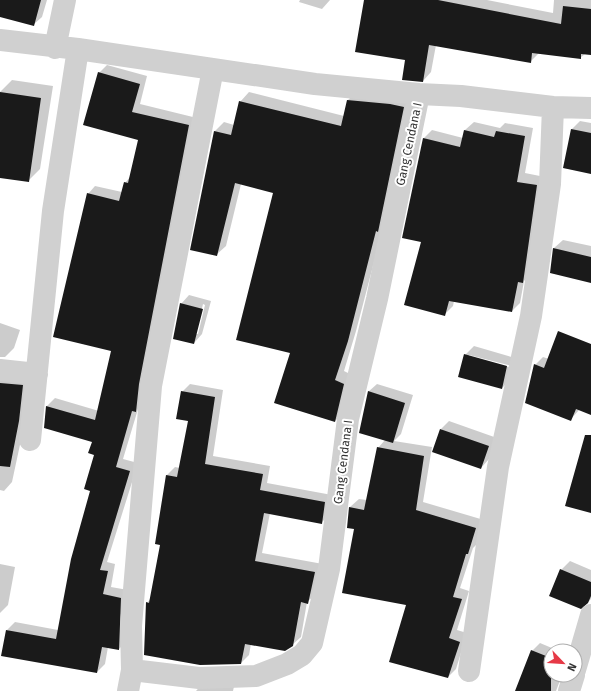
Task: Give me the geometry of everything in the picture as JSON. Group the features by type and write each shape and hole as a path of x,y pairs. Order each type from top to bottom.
{"street":[{"path":"55,48 65,0"},
{"path":"0,40 55,48 78,49 315,84 419,94 460,96 553,107 591,108"},
{"path":"30,440 53,211 78,49"},
{"path":"128,691 132,670 131,626 151,386 213,69"},
{"name":"Gang Cendana I","path":"132,670 199,678 256,676 287,664 302,655 312,643 329,569 348,420 377,299 419,94"},
{"path":"469,671 498,467 531,316 550,184 553,107"},
{"path":"0,370 37,374"},
{"path":"583,643 591,615"}],"building":[{"path":"0,0 41,0 34,26 0,17"},
{"path":"364,0 438,0 561,24 563,6 591,9 591,55 581,54 581,59 532,53 531,63 429,45 423,82 402,80 405,60 355,52"},
{"path":"98,72 140,84 132,112 189,125 139,384 136,412 132,411 116,467 130,471 100,570 108,571 103,594 121,598 119,650 102,647 97,673 1,656 6,630 56,639 71,559 90,491 84,489 94,455 88,453 92,442 44,428 46,406 95,420 111,351 53,337 87,193 119,201 124,182 128,183 138,140 83,125"},
{"path":"0,92 41,98 29,182 0,178"},
{"path":"347,100 390,104 404,107 378,232 376,231 348,341 335,380 344,384 335,422 274,403 290,353 236,340 273,193 235,183 217,256 190,250 214,131 231,135 239,101 341,126"},
{"path":"571,129 591,133 591,174 563,168"},
{"path":"464,130 494,137 496,131 525,136 517,182 537,185 523,283 518,282 512,312 449,301 445,316 404,305 421,242 402,238 423,138 460,147"},
{"path":"553,248 591,257 591,283 550,273"},
{"path":"180,303 203,309 194,344 173,339"},
{"path":"558,331 591,344 591,415 576,409 571,421 525,403 534,364 544,368"},
{"path":"464,354 507,366 502,389 458,377"},
{"path":"0,383 23,385 19,421 10,467 0,466"},
{"path":"181,391 215,397 205,464 263,474 260,490 325,502 322,524 264,513 255,561 315,572 308,604 301,602 293,646 285,651 245,644 241,664 200,665 144,655 146,602 149,603 160,545 155,544 166,475 177,477 188,421 176,419"},
{"path":"368,391 405,403 393,443 359,433"},
{"path":"440,429 489,446 481,469 432,452"},
{"path":"585,435 591,435 591,513 565,506"},
{"path":"377,447 424,456 416,510 476,528 468,554 466,554 453,597 462,599 449,638 460,642 448,678 389,662 406,605 342,593 354,529 347,528 349,507 364,510"},
{"path":"560,569 591,582 591,596 588,603 581,609 549,596"},
{"path":"531,650 543,655 543,683 551,683 551,691 515,691"}]}
